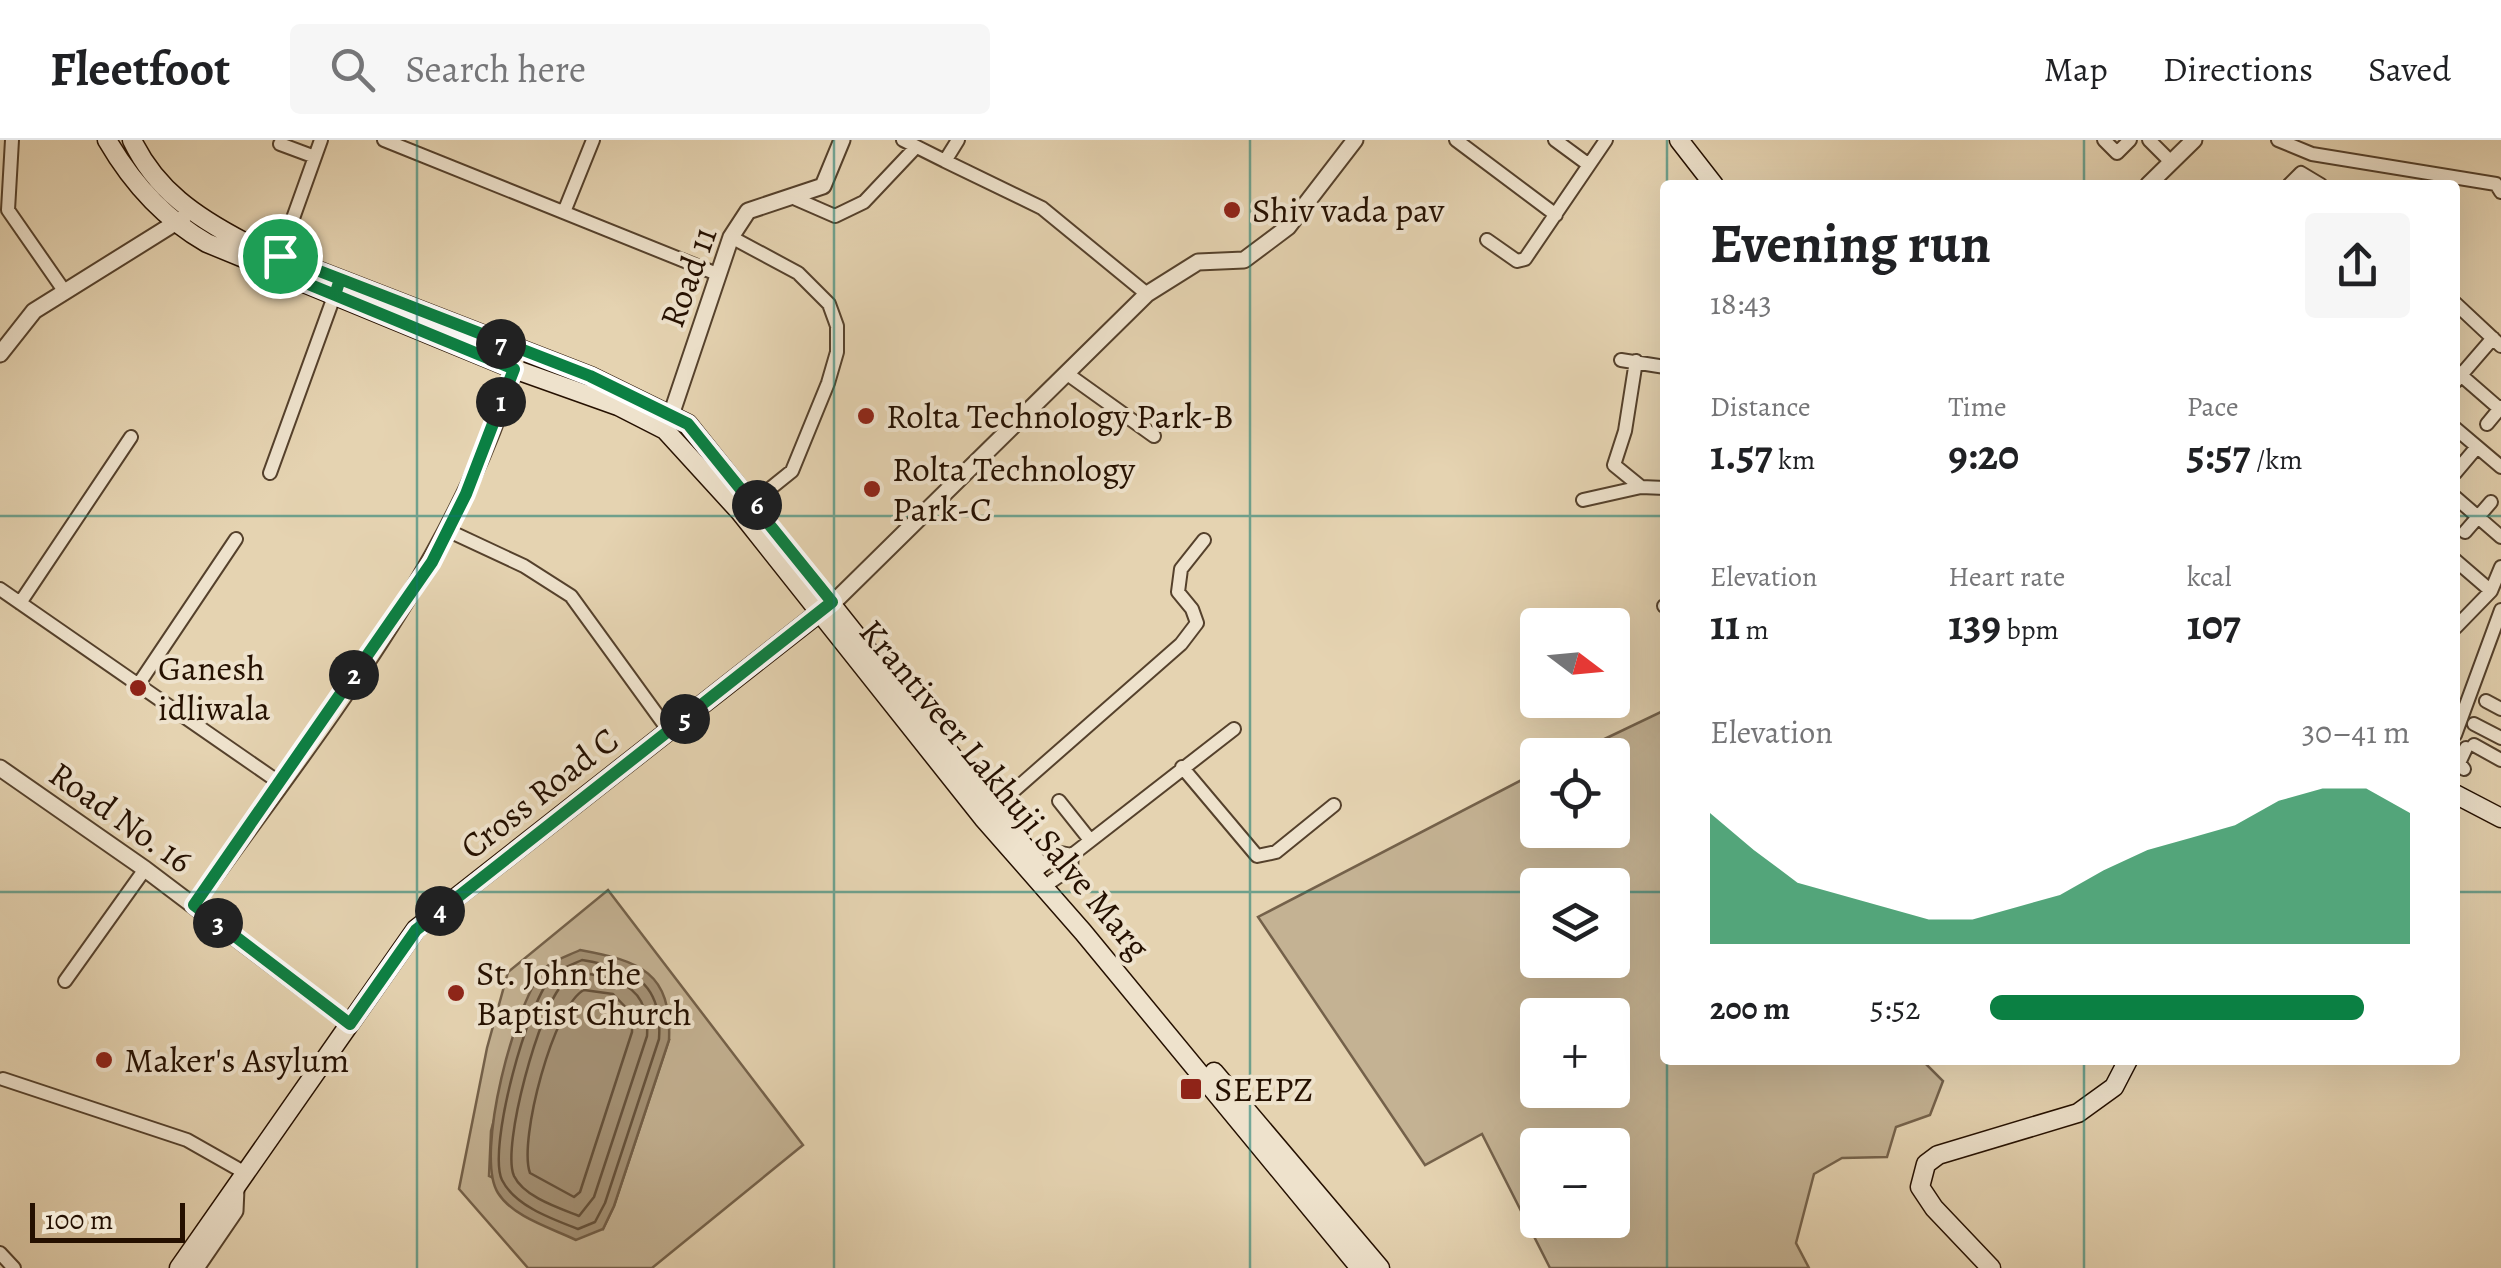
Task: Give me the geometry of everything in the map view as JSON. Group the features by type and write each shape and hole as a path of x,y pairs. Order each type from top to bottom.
{"main road":[{"name":"Krantiveer Lakhuji Salve Marg","path":"107,140 128,176 175,225 517,360 618,406 669,423 832,602 1047,874 1333,1222 1360,1268"},
{"name":"Krantiveer Lakhuji Salve Marg","path":"132,140 165,189 190,213 277,263"},
{"path":"1679,140 1710,180"},
{"name":"Krantiveer Lakhuji Salve Marg","path":"747,507 817,615 1333,1222 1380,1268"},
{"name":"Cross Road C","path":"237,1187 416,930 832,602"},
{"path":"2460,775 2501,806"},
{"path":"2460,797 2501,818"},
{"path":"1992,1268 1934,1208 1920,1187 1926,1164 1938,1155 2078,1113 2114,1087 2125,1065"},
{"path":"179,1268 237,1187"}],"street":[{"path":"12,140 8,210 65,292"},
{"path":"277,263 321,140"},
{"path":"384,140 716,274"},
{"path":"564,212 592,140"},
{"name":"Road 11","path":"669,423 731,237 748,212 796,199 823,186 842,140"},
{"path":"903,140 1042,208 1148,294"},
{"path":"944,160 958,140"},
{"path":"832,602 1148,294 1198,262 1244,260 1288,227 1355,140"},
{"path":"1456,140 1556,215"},
{"path":"1555,140 1589,165"},
{"path":"1487,240 1522,262 1606,140"},
{"path":"2104,140 2116,153 2130,140"},
{"path":"2149,140 2171,162"},
{"path":"2153,180 2194,140"},
{"path":"2278,140 2312,154 2496,184 2501,192"},
{"path":"280,144 315,157"},
{"path":"796,199 835,216 864,202 916,147"},
{"path":"0,354 34,311 190,213"},
{"path":"731,237 798,274 830,304 837,326 837,352 828,383 792,471 747,507"},
{"path":"270,473 338,287"},
{"path":"2460,308 2497,342 2460,373"},
{"path":"194,905 449,531 517,360"},
{"path":"1621,360 1660,366"},
{"path":"1636,361 1626,432 1614,465 1641,487"},
{"path":"1066,373 1154,436"},
{"path":"2460,378 2501,408 2487,424"},
{"path":"2460,432 2500,462"},
{"path":"20,603 132,437"},
{"path":"2460,467 2478,447"},
{"path":"1584,500 1641,487 1660,488"},
{"path":"2460,501 2501,537"},
{"path":"2465,532 2491,502"},
{"path":"449,531 524,566 571,596 668,732"},
{"path":"138,685 236,539"},
{"path":"994,808 1181,644 1197,623 1192,609 1178,592 1181,569 1204,540"},
{"path":"2460,564 2491,591"},
{"path":"2460,622 2491,591 2501,567"},
{"path":"0,589 280,783"},
{"path":"2499,754 2465,745 2501,610"},
{"path":"2486,701 2501,709"},
{"path":"2474,724 2501,738"},
{"path":"1047,874 1061,853 1072,854 1234,729"},
{"name":"Road No. 16","path":"0,768 145,869 350,1024"},
{"path":"1182,768 1258,856 1276,852 1334,805"},
{"path":"1059,801 1090,840"},
{"path":"64,981 145,869"},
{"path":"3,1079 186,1140 237,1187"},
{"name":"Cross Road C","path":"196,1268 236,1211 237,1187"},
{"path":"0,1253 14,1268"}],"shaded area":[{"path":"1660,712 1660,1065 1927,1065 1943,1081 1930,1115 1896,1127 1887,1157 1842,1158 1814,1174 1796,1243 1809,1268 1550,1268 1535,1238 1630,1238 1630,1128 1520,1128 1520,1209 1482,1134 1425,1165 1258,917 1520,781 1520,848 1630,848 1630,738 1607,738"},
{"path":"608,890 803,1145 652,1268 528,1268 459,1189 487,1048 508,972","holes":["526,1004 669,1040 603,1229 489,1176 491,1131"]}],"water":[{"path":"580,950 620,959 648,974 665,999 669,1040 614,1206 603,1229 576,1240 533,1221 505,1201 492,1174 491,1147 501,1078 534,984 546,967"}],"place":[{"name":"Shiv vada pav","path":"1232,210"},
{"name":"Rolta Technology Park-B","path":"866,416"},
{"name":"Rolta Technology Park-C","path":"872,489"},
{"name":"Ganesh idliwala","path":"138,688"},
{"name":"St. John the Baptist Church","path":"456,993"},
{"name":"Maker's Asylum","path":"104,1060"},
{"name":"SEEPZ","path":"1191,1089"}],"route":[{"path":"280,256 274,270 335,295 340,279 519,352 590,376 688,424 832,602 416,930 350,1024 194,905 432,562 466,494 514,369 335,295 340,279 280,256"}]}
